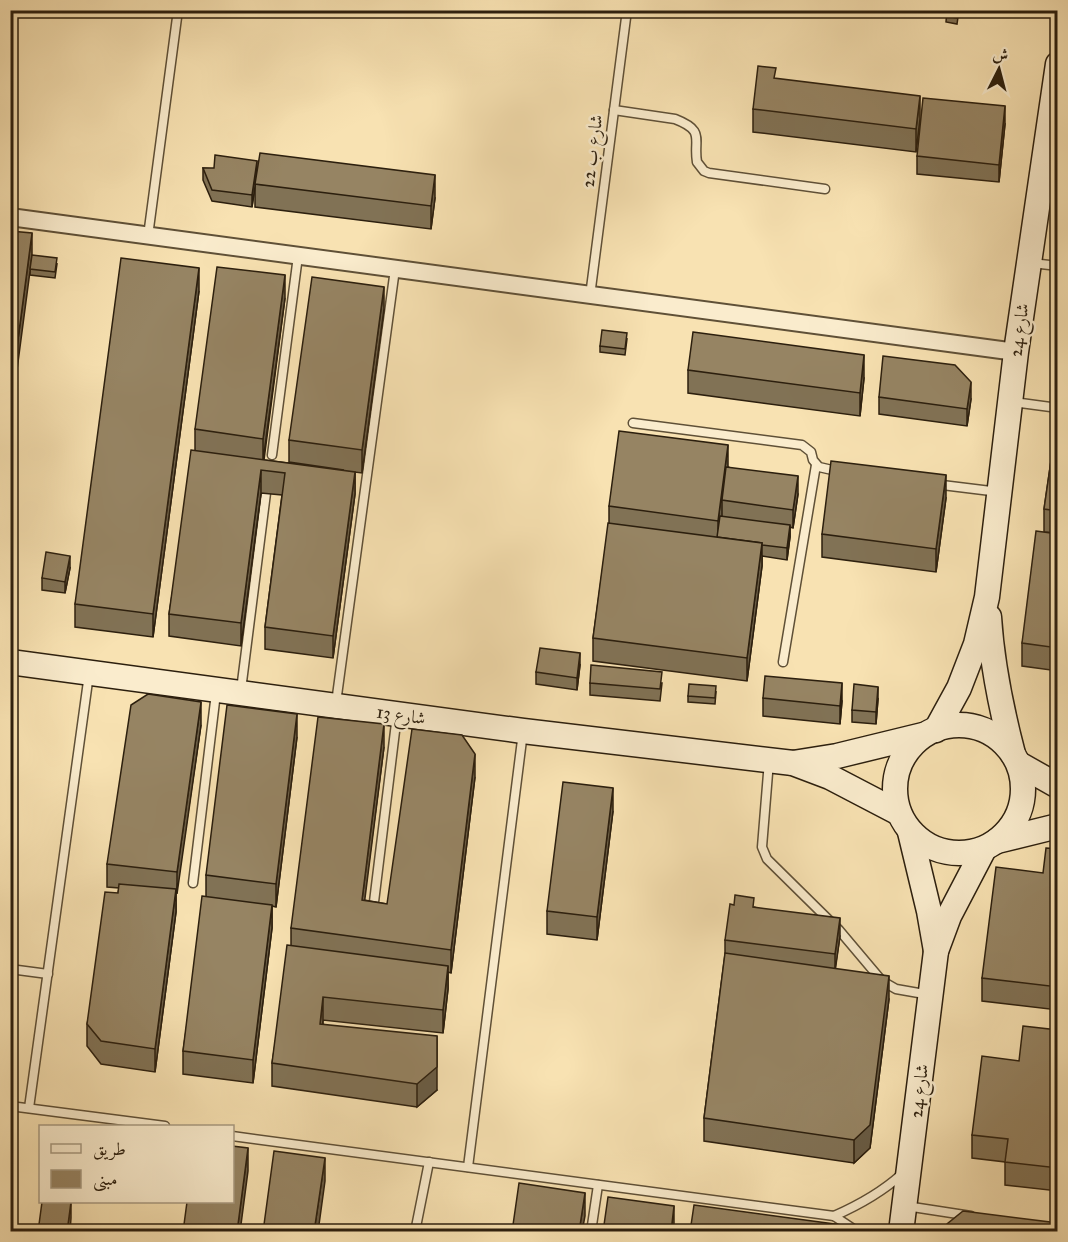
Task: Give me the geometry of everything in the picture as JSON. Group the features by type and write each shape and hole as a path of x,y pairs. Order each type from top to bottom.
{"street":[{"name":"شارع 24","path":"929,732 963,677 976,644 987,597 1016,352 1053,126 1058,64"},
{"path":"10,217 1016,352"},
{"name":"شارع 24","path":"987,597 996,681 1016,759"},
{"name":"شارع 13","path":"10,662 397,715 781,762 830,777 865,794 905,822"},
{"path":"1058,786 1016,759 998,738 978,728 957,725 929,732 908,751 898,770 895,792 905,822 926,844 945,852 964,854 1058,826"},
{"name":"شارع 13","path":"781,762 837,756 929,732"},
{"path":"991,845 1012,826 1022,807 1024,785 1016,759"},
{"name":"شارع 24","path":"905,822 929,911 936,951"},
{"name":"شارع 24","path":"901,1232 936,951 949,916 991,845"}],"lane":[{"path":"148,236 178,10"},
{"name":"شارع ب 22","path":"590,296 627,10"},
{"path":"614,110 684,122 692,128 698,139 697,162 704,171 709,173 825,189"},
{"path":"272,455 298,256"},
{"path":"1029,262 1058,266"},
{"path":"335,706 396,270"},
{"path":"1010,402 1058,408"},
{"path":"633,423 802,445 811,452 816,465 783,662"},
{"path":"816,465 822,469 855,474"},
{"path":"921,482 999,492"},
{"path":"240,694 266,493"},
{"path":"29,1108 89,673"},
{"path":"193,883 217,690"},
{"path":"373,911 397,715"},
{"path":"468,1167 523,731"},
{"path":"781,762 762,847 766,859 839,930 882,981 896,989 930,995"},
{"path":"10,969 48,974"},
{"path":"10,1106 157,1125"},
{"path":"234,1136 834,1216 858,1232"},
{"path":"415,1232 429,1162"},
{"path":"834,1216 862,1204 910,1167"},
{"path":"591,1232 598,1185"},
{"path":"904,1206 975,1216"}],"building":[{"path":"947,10 958,10 957,18 946,16"},
{"path":"758,66 776,68 774,78 920,96 916,129 753,109"},
{"path":"923,98 1005,106 999,165 917,156"},
{"path":"260,153 435,175 431,206 255,184"},
{"path":"215,155 257,161 252,195 212,190 203,168 214,168"},
{"path":"10,231 32,233 10,400"},
{"path":"32,255 57,258 55,272 30,269"},
{"path":"121,258 199,268 153,614 75,604"},
{"path":"217,267 285,275 263,439 195,429"},
{"path":"312,277 384,287 362,450 289,440"},
{"path":"602,330 627,333 625,349 600,346"},
{"path":"693,332 864,355 860,393 688,370"},
{"path":"883,356 955,365 971,382 967,409 879,397"},
{"path":"1058,412 1058,511 1044,509"},
{"path":"619,431 728,445 718,521 609,506"},
{"path":"191,450 355,472 333,636 265,627 285,473 261,470 241,623 169,614"},
{"path":"831,461 946,475 936,549 822,534"},
{"path":"726,467 798,476 793,510 722,500"},
{"path":"720,516 790,525 787,548 717,537"},
{"path":"608,523 762,543 747,658 593,638"},
{"path":"1036,531 1058,534 1058,648 1022,643"},
{"path":"46,552 70,556 65,582 42,578"},
{"path":"10,576 13,576 10,599"},
{"path":"540,648 580,653 577,678 536,672"},
{"path":"591,665 662,672 660,689 590,683"},
{"path":"765,676 842,683 840,706 763,698"},
{"path":"689,684 716,686 715,698 688,696"},
{"path":"854,684 878,687 876,712 852,710"},
{"path":"148,694 201,702 177,872 107,864 131,705"},
{"path":"227,705 297,714 276,884 206,875"},
{"path":"318,717 384,724 362,900 387,904 412,729 462,735 475,754 451,950 291,928"},
{"path":"563,782 613,788 597,917 547,911"},
{"path":"1046,848 1058,849 1058,987 982,978 996,867 1043,873"},
{"path":"119,884 176,889 155,1049 101,1041 87,1024 105,892 118,893"},
{"path":"735,895 754,898 753,907 840,918 835,954 725,940 730,904 734,905"},
{"path":"202,896 272,905 253,1060 183,1051"},
{"path":"287,945 448,966 443,1010 323,997 320,1024 437,1036 437,1067 417,1084 272,1063"},
{"path":"725,953 889,976 870,1125 854,1140 704,1118"},
{"path":"1023,1026 1058,1030 1058,1168 1005,1162 1008,1139 972,1135 982,1056 1019,1061"},
{"path":"234,1146 248,1148 237,1232 183,1232 187,1203 234,1203"},
{"path":"274,1151 325,1158 314,1232 263,1232"},
{"path":"519,1183 585,1193 579,1232 512,1232"},
{"path":"608,1197 674,1206 671,1232 603,1232"},
{"path":"42,1203 71,1203 67,1232 38,1232"},
{"path":"694,1205 842,1225 846,1232 690,1232"},
{"path":"963,1211 1058,1223 1058,1232 946,1232 947,1224"}]}
